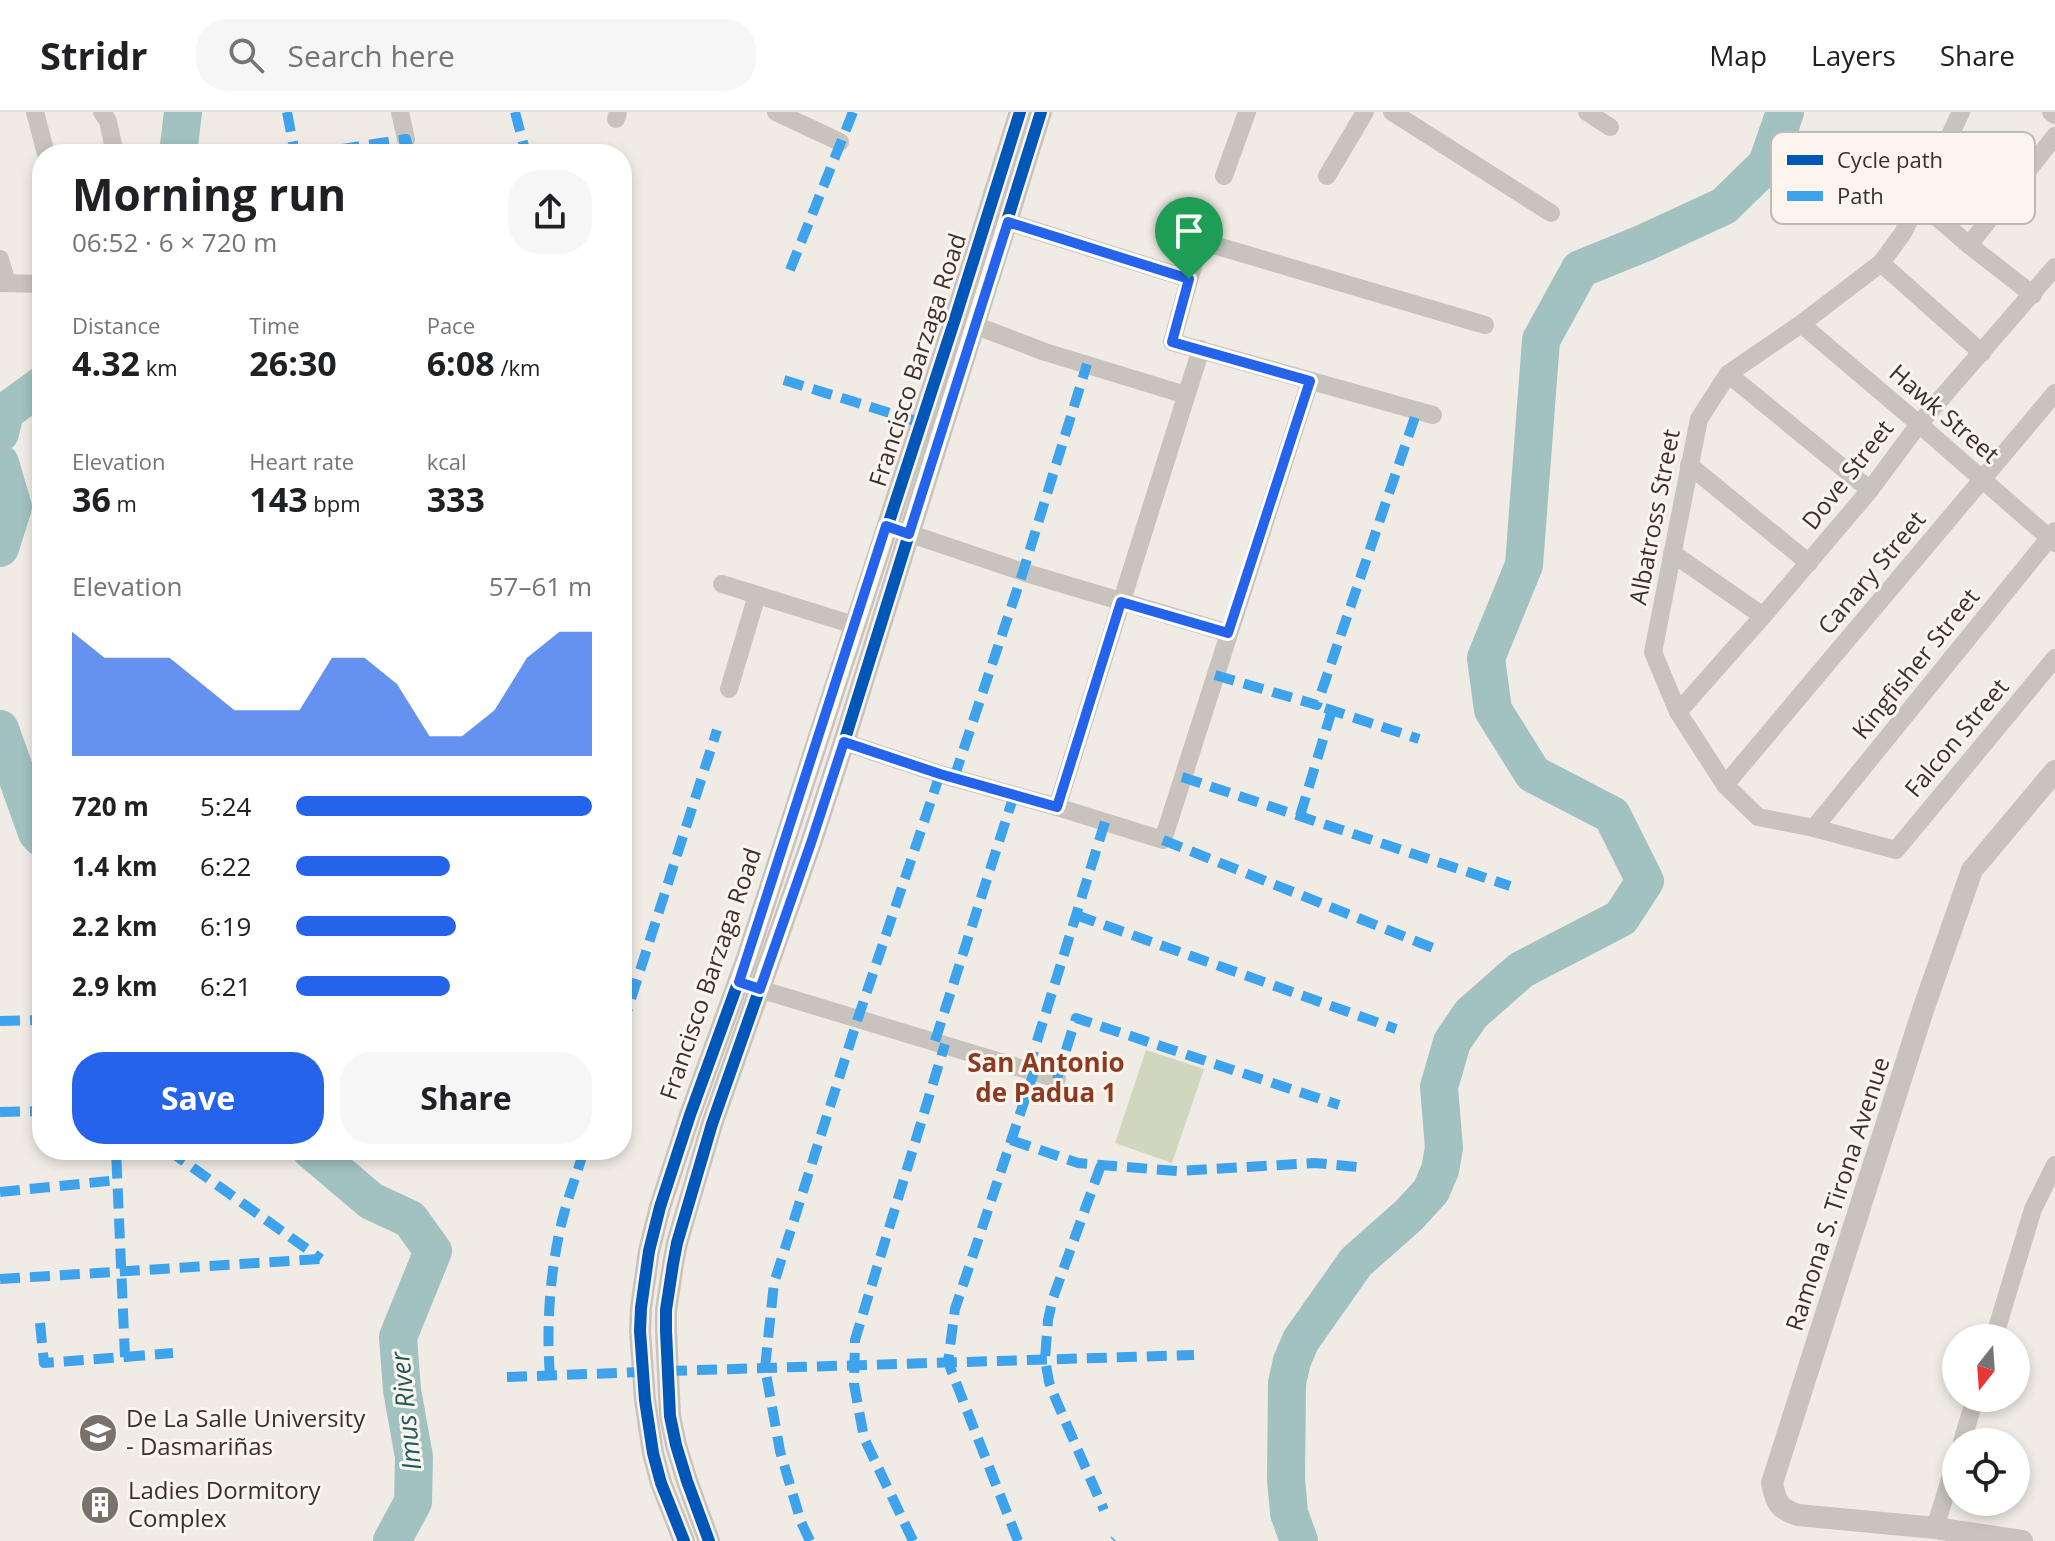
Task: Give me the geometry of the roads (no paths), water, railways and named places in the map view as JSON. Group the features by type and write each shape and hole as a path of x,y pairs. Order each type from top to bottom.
{"street":[{"path":"35,112 43,144"},
{"path":"102,112 108,121 113,144"},
{"path":"400,112 406,139"},
{"path":"776,112 840,142"},
{"name":"Francisco Barzaga Road","path":"684,1541 661,1483 653,1453 642,1372 641,1308 649,1251 660,1207 739,982 1020,112"},
{"name":"Francisco Barzaga Road","path":"709,1541 687,1481 670,1416 666,1310 683,1220 712,1124 844,742 1041,112"},
{"path":"1327,176 1365,112"},
{"path":"1392,112 1551,213"},
{"path":"1587,112 1610,127"},
{"name":"Albatross Street","path":"1952,132 1961,112"},
{"path":"1224,176 1245,113"},
{"path":"2035,161 2055,136"},
{"path":"1008,222 1189,279"},
{"name":"Albatross Street","path":"1896,850 1758,817 1725,785 1678,712 1653,652 1699,419 1728,374 1881,263 1908,224"},
{"path":"1945,224 2033,295"},
{"path":"1969,245 1986,224"},
{"path":"1433,415 1172,342 1200,241 1485,325"},
{"path":"0,259 3,283 32,284"},
{"path":"1881,263 1982,353"},
{"name":"Dove Street","path":"1678,712 1809,563 1870,490 1919,424 2055,267"},
{"name":"Hawk Street","path":"1801,324 2053,537"},
{"path":"974,325 1045,352 1186,395"},
{"path":"1057,807 1201,349"},
{"path":"1728,374 1870,490"},
{"path":"844,742 1163,840 1310,381"},
{"name":"Canary Street","path":"1725,785 2055,393"},
{"path":"1689,465 1809,563"},
{"path":"886,526 1228,633"},
{"name":"Kingfisher Street","path":"1814,828 2053,537"},
{"path":"1672,553 1763,616"},
{"path":"722,584 854,625"},
{"path":"729,689 757,595"},
{"name":"Falcon Street","path":"1896,850 2055,658"},
{"name":"Ramona S. Tirona Avenue","path":"2022,1541 1933,1534 1798,1515 1786,1511 1775,1500 1772,1483 1923,1010 1972,870 2055,771"},
{"path":"739,982 1057,1079"},
{"path":"1998,1324 2033,1209 2055,1165"},
{"path":"1933,1534 1942,1505"}],"waterway":[{"name":"Imus River","path":"179,144 183,112"},
{"path":"1778,132 1785,112"},
{"path":"1299,1541 1289,1513 1286,1479 1287,1383 1292,1361 1301,1340 1356,1262 1431,1191 1440,1170 1444,1148 1439,1087 1452,1042 1471,1014 1521,970 1621,918 1645,881 1612,815 1533,774 1493,710 1486,658 1524,565 1541,340 1580,269 1724,206 1767,164 1771,152"},
{"name":"Imus River","path":"0,433 5,412 32,392"},
{"name":"Imus River","path":"0,463 13,507 0,548"},
{"name":"Imus River","path":"0,729 32,819"},
{"name":"Imus River","path":"323,1160 371,1201 410,1219 433,1251 398,1337 402,1390 414,1457 413,1502 392,1541"}],"place":[{"name":"De La Salle University - Dasmariñas","path":"98,1433"},
{"name":"Ladies Dormitory Complex","path":"100,1505"}],"district":[{"name":"San Antonio de Padua 1","path":"1046,1078"}]}
